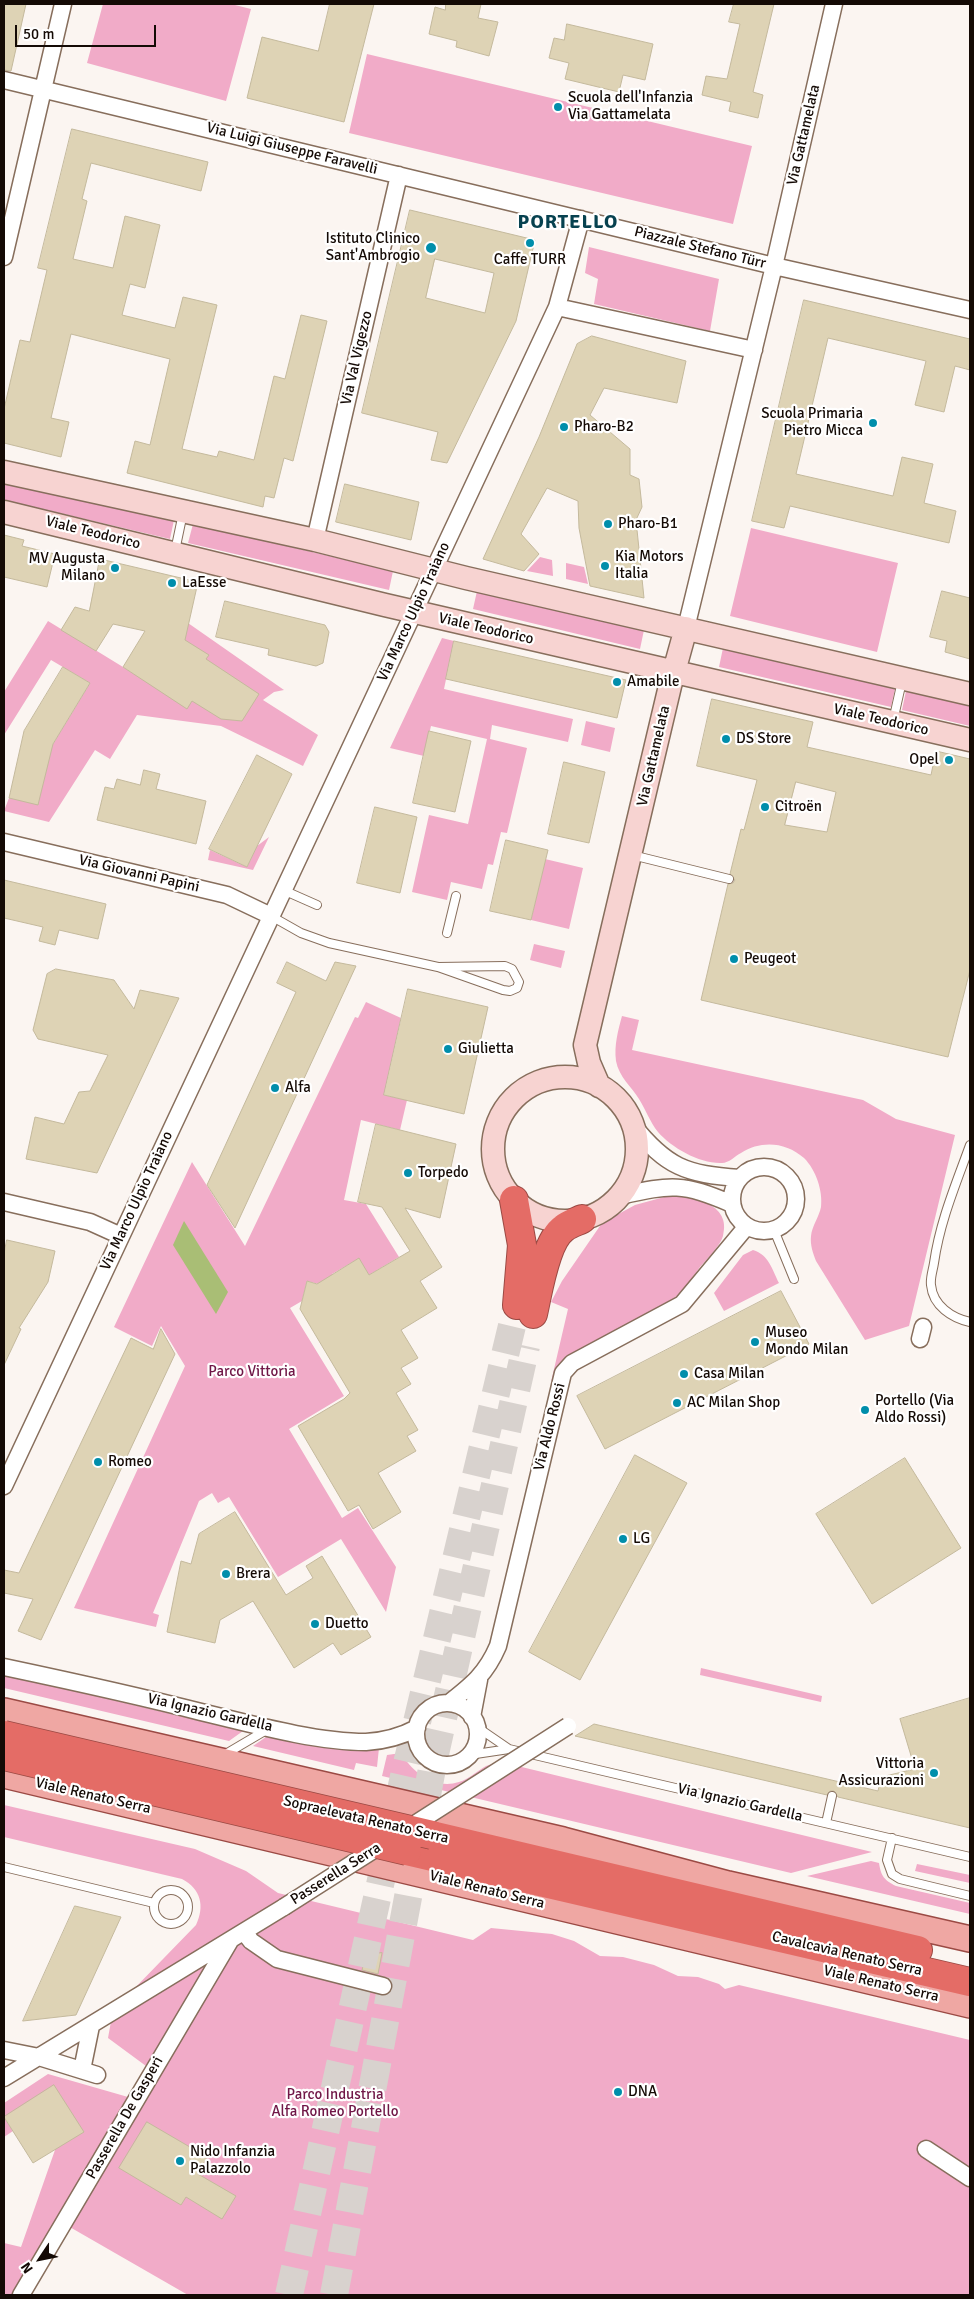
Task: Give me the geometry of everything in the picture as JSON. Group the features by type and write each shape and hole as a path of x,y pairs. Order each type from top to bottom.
{"highway":[{"path":"514,1200 522,1245 525,1310 542,1274 554,1240 563,1228 582,1219"},
{"name":"Sopraelevata Renato Serra","path":"4,1717 727,1916"},
{"name":"Sopraelevata Renato Serra","path":"4,1756 407,1851 727,1916"},
{"name":"Cavalcavia Renato Serra","path":"727,1916 970,1962"},
{"name":"Cavalcavia Renato Serra","path":"727,1916 970,1982"}],"main road":[{"path":"4,1717 217,1759 563,1840 728,1884 970,1940"},
{"name":"Viale Renato Serra","path":"4,1775 970,2005"},
{"path":"432,1835 563,1840 727,1916"},
{"path":"407,1851 558,1907 727,1916"}],"street":[{"path":"4,257 63,4"},
{"name":"Via Gattamelata","path":"774,266 834,4"},
{"name":"Via Luigi Giuseppe Faravelli","path":"4,80 581,219"},
{"name":"Via Val Vigezzo","path":"315,540 399,175"},
{"path":"581,219 557,307 754,350"},
{"name":"Piazzale Stefano Türr","path":"581,219 774,266 754,350"},
{"path":"774,266 970,310"},
{"name":"Via Marco Ulpio Traiano","path":"4,1486 557,307"},
{"name":"Via Gattamelata","path":"556,1078 585,1046 674,673 754,350"},
{"path":"4,472 183,513 315,540 970,694"},
{"name":"Viale Teodorico","path":"4,512 414,612 970,740"},
{"name":"Via Giovanni Papini","path":"4,842 227,894 271,916"},
{"path":"585,1046 599,1086"},
{"path":"556,1078 579,1078 599,1086 613,1096 624,1108 632,1124 636,1142 636,1162 630,1180 620,1196 602,1211 582,1219 564,1221 545,1218 528,1211 514,1200 500,1181 494,1160 494,1136 502,1115 516,1096 534,1084 556,1078"},
{"path":"632,1124 653,1147 677,1166 699,1174 740,1178"},
{"path":"758,1168 769,1168 779,1171 787,1177 793,1186 796,1197 791,1217 774,1230 765,1231 747,1226 740,1221 732,1204 735,1186 740,1178 758,1168"},
{"path":"620,1196 677,1186 703,1192 732,1204"},
{"path":"4,1202 90,1222 121,1236"},
{"name":"Via Aldo Rossi","path":"449,1703 478,1680 491,1661 501,1634 563,1373 572,1363 682,1304 747,1226"},
{"name":"Via Ignazio Gardella","path":"4,1666 123,1692 269,1728 345,1741 367,1742 395,1738 416,1728"},
{"name":"Via Aldo Rossi","path":"474,1722 478,1680"},
{"name":"Via Ignazio Gardella","path":"469,1755 452,1764 435,1763 426,1757 419,1748 416,1739 416,1728 421,1717 438,1704 449,1703 463,1708 474,1722"},
{"path":"469,1755 476,1743 474,1722"},
{"name":"Passerella Serra","path":"4,2078 230,1941 568,1726"},
{"path":"244,1932 251,1941 277,1958 383,1986"},
{"name":"Passerella De Gasperi","path":"21,2295 230,1941"},
{"path":"4,2050 39,2057 89,2073 91,2026"},
{"path":"926,2149 970,2178"}],"lane":[{"path":"175,553 183,513"},
{"path":"893,723 903,678"},
{"path":"630,855 729,878"},
{"path":"283,890 317,906"},
{"path":"447,933 456,896"},
{"path":"271,916 301,933 329,944 438,967 503,990 517,988 519,982 512,970 505,966 438,967"},
{"path":"970,1145 939,1233 931,1286 941,1308 956,1319 970,1322"},
{"path":"774,1230 794,1279"},
{"name":"Via Ignazio Gardella","path":"474,1722 509,1749"},
{"path":"217,1759 269,1728"},
{"name":"Via Ignazio Gardella","path":"469,1755 509,1749 970,1857"},
{"path":"826,1823 832,1796"},
{"path":"892,1838 887,1860 892,1874 900,1879 970,1896"},
{"path":"4,1867 154,1903"},
{"path":"175,1890 186,1900 187,1911 180,1920 166,1923 157,1918 154,1903 160,1893 175,1890"}],"green space":[{"path":"103,4 231,4 251,9 226,101 87,63"},
{"path":"367,54 752,146 733,224 349,133"},
{"path":"589,247 719,279 710,331 594,304 598,279 585,273"},
{"path":"4,480 174,520 170,539 4,500"},
{"path":"193,524 393,571 389,590 188,543"},
{"path":"751,528 898,563 877,652 730,616"},
{"path":"540,557 552,560 553,576 527,571"},
{"path":"566,563 584,567 588,584 566,579"},
{"path":"477,591 644,630 640,649 473,609"},
{"path":"48,621 154,686 188,623 284,690 274,692 263,700 318,735 303,766 221,726 137,715 110,759 95,750 49,822 4,811 9,798 53,744 90,683 51,660 4,735 4,692"},
{"path":"442,638 454,641 444,689 573,719 568,742 492,725 490,739 527,748 507,833 501,832 493,865 488,864 482,889 451,882 447,900 412,892 429,815 468,824 487,739 431,726 424,756 390,748"},
{"path":"723,648 895,689 891,707 719,667"},
{"path":"906,691 970,706 970,726 902,710"},
{"path":"586,721 615,728 610,752 581,745"},
{"path":"269,837 253,870 208,860 210,850 247,867 257,846"},
{"path":"545,859 583,868 569,929 531,920"},
{"path":"534,944 565,951 561,968 530,960"},
{"name":"Parco Vittoria","path":"366,1002 401,1018 384,1095 407,1100 400,1130 361,1120 344,1200 366,1204 399,1257 369,1275 358,1259 332,1274 342,1290 307,1281 302,1301 290,1308 344,1396 289,1429 342,1518 358,1508 396,1567 386,1612 341,1539 278,1577 229,1497 218,1503 212,1493 199,1501 153,1613 159,1615 156,1627 74,1608 185,1366 161,1326 152,1346 114,1327 192,1162 245,1246 355,1017 358,1018"},
{"path":"622,1016 639,1020 632,1050 863,1100 896,1119 955,1135 909,1326 865,1340 816,1261 811,1246 811,1236 821,1207 821,1194 818,1181 804,1158 781,1146 765,1145 749,1149 727,1162 714,1163 687,1154 671,1144 658,1132 639,1099 622,1077 616,1061 616,1044"},
{"path":"668,1196 698,1200 716,1209 722,1216 724,1225 723,1236 719,1244 677,1296 667,1304 565,1357 551,1382 568,1309 551,1302 562,1281 602,1223 635,1205"},
{"path":"753,1250 763,1255 779,1283 724,1311 714,1293 743,1255"},
{"path":"701,1668 822,1696 821,1702 700,1675"},
{"path":"4,1674 243,1731 229,1741 4,1688"},
{"path":"266,1737 357,1751 379,1748 377,1767 356,1763 354,1770 253,1746"},
{"path":"401,1753 418,1773 441,1784 459,1782 486,1766 501,1762 872,1852 791,1873 382,1776 387,1755"},
{"name":"Parco Industria Alfa Romeo Portello","path":"4,1805 195,1849 246,1871 278,1893 473,1940 491,1928 552,1934 574,1941 600,1956 623,1957 654,1965 678,1976 698,1977 719,1984 725,1989 739,1985 970,2040 970,2295 188,2295 68,2226 142,2100 130,2094 146,2066 108,2038 112,2016 130,1993 196,1925 201,1905 200,1899 193,1888 182,1879 4,1837"},
{"path":"871,1861 879,1863 884,1877 892,1884 970,1903 970,1914 807,1876"},
{"path":"917,1864 970,1875 970,1883 915,1871"},
{"path":"48,2074 128,2097 16,2295 4,2295 4,2243 21,2247 55,2150 4,2117 4,2103"},
{"path":"4,2117 13,2131 4,2137"}],"shaded area":[{"path":"184,1221 228,1292 216,1314 173,1245"}],"building":[{"path":"4,4 26,4 11,71 4,70"},
{"path":"330,4 374,4 344,122 247,98 262,37 318,51"},
{"path":"446,4 481,4 478,18 498,22 489,56 456,47 457,41 429,34 435,7 445,10"},
{"path":"734,4 774,4 753,92 763,95 758,118 729,111 731,102 702,95 706,76 727,79 740,24 729,22"},
{"path":"567,24 653,44 645,80 623,75 619,92 565,79 569,63 549,58 554,38 564,40"},
{"path":"72,129 208,162 201,191 91,163 82,199 87,201 73,259 113,268 125,216 160,225 145,288 130,284 122,315 175,328 183,297 217,305 182,449 217,457 219,451 254,460 274,376 285,379 301,315 327,321 293,461 284,458 274,498 265,496 263,507 127,473 135,441 150,445 170,359 71,334 51,418 69,422 61,457 4,443 4,409 20,340 30,342 47,270 38,268"},
{"path":"410,210 535,240 516,321 447,463 431,460 438,432 362,413","holes":["435,259 494,273 485,313 426,298"]},
{"path":"804,300 970,339 970,370 955,366 944,412 915,405 926,361 828,338 796,474 893,496 902,457 933,464 924,503 956,511 949,543 790,506 784,528 752,521"},
{"path":"592,336 686,361 677,403 604,388 590,415 630,449 630,475 639,479 642,507 636,520 644,598 590,586 579,528 578,501 547,488 521,534 539,554 524,571 483,559 539,437 577,344"},
{"path":"345,484 419,502 411,540 336,522"},
{"path":"4,535 24,540 22,546 55,554 47,587 4,577"},
{"path":"100,559 198,582 185,640 209,655 206,659 259,694 242,721 221,719 192,701 187,709 123,667 145,631 113,624 96,651 61,630 75,607 89,611"},
{"path":"942,591 970,598 970,659 945,652 947,641 930,637"},
{"path":"225,601 325,625 329,632 323,663 316,666 268,655 269,649 216,637"},
{"path":"454,641 626,680 617,718 446,679"},
{"path":"63,667 90,683 53,744 38,805 9,798 24,731"},
{"path":"712,699 813,722 807,747 931,775 936,751 970,759 970,970 948,1057 701,1000 728,884 733,883 735,880 730,874 741,829 744,830 757,780 697,766","holes":["796,782 836,792 827,832 785,825"]},
{"path":"429,731 471,741 455,812 413,803"},
{"path":"257,755 292,774 247,867 209,849"},
{"path":"564,762 605,772 589,843 548,834"},
{"path":"144,770 160,774 156,789 206,801 196,844 97,820 105,787 114,789 117,779 140,785"},
{"path":"375,807 417,817 400,893 357,883"},
{"path":"506,840 548,850 531,920 490,911"},
{"path":"4,880 106,904 98,939 59,930 55,945 39,941 43,927 4,918"},
{"name":"Alfa","path":"287,962 326,981 335,962 356,966 235,1228 207,1185 296,992 277,983"},
{"path":"56,969 114,980 134,1009 140,990 179,998 97,1173 26,1159 35,1117 64,1124 79,1092 90,1091 108,1055 38,1039 33,1030 47,974"},
{"name":"Giulietta","path":"408,989 488,1007 464,1114 384,1095"},
{"path":"376,1124 456,1144 440,1218 405,1208 442,1267 420,1281 437,1308 401,1330 418,1358 401,1368 411,1384 396,1393 418,1430 407,1436 416,1451 378,1473 401,1512 373,1529 359,1505 348,1511 298,1426 344,1399 350,1393 300,1309 307,1281 317,1284 359,1258 369,1275 410,1251 382,1207 358,1202"},
{"path":"7,1240 55,1251 48,1282 19,1328 21,1329 4,1365 4,1254"},
{"name":"Casa Milan","path":"781,1291 809,1344 605,1449 577,1396"},
{"name":"Romeo","path":"161,1329 175,1354 41,1640 18,1631 33,1599 4,1593 4,1570 19,1573 131,1338 153,1349"},
{"name":"LG","path":"635,1455 687,1483 580,1680 529,1652"},
{"path":"905,1458 961,1548 872,1604 816,1514"},
{"path":"235,1512 286,1595 313,1578 306,1566 322,1556 371,1637 341,1655 333,1643 294,1668 253,1601 220,1620 215,1643 167,1632 181,1561 191,1564 199,1534"},
{"name":"Vittoria Assicurazioni","path":"970,1698 970,1828 838,1797 834,1791 830,1791 827,1795 575,1736 594,1724 878,1791 881,1777 915,1769 900,1719"},
{"path":"75,1906 121,1917 76,2015 23,2021"},
{"path":"382,1953 378,1974 362,1970 366,1954"},
{"path":"54,2085 84,2132 33,2163 4,2117"},
{"path":"147,2122 207,2157 198,2174 236,2196 222,2219 186,2197 181,2205 119,2168"}],"tunnel":[{"path":"289,2295 405,1772 517,1305"},
{"path":"334,2295 433,1763 526,1346"}],"place":[{"name":"Scuola dell'Infanzia Via Gattamelata","path":"558,107"},
{"name":"Caffe TURR","path":"530,243"},
{"name":"Istituto Clinico Sant'Ambrogio","path":"431,248"},
{"name":"Scuola Primaria Pietro Micca","path":"873,423"},
{"name":"Pharo-B2","path":"564,427"},
{"name":"Pharo-B1","path":"608,524"},
{"name":"Kia Motors Italia","path":"605,566"},
{"name":"MV Augusta Milano","path":"115,568"},
{"name":"LaEsse","path":"172,583"},
{"name":"Amabile","path":"617,682"},
{"name":"DS Store","path":"726,739"},
{"name":"Opel","path":"949,760"},
{"name":"Citroën","path":"765,807"},
{"name":"Peugeot","path":"734,959"},
{"name":"Giulietta","path":"448,1049"},
{"name":"Alfa","path":"275,1088"},
{"name":"Torpedo","path":"408,1173"},
{"name":"Museo Mondo Milan","path":"755,1342"},
{"name":"Casa Milan","path":"684,1374"},
{"name":"AC Milan Shop","path":"677,1403"},
{"name":"Portello (Via Aldo Rossi)","path":"865,1410"},
{"name":"Romeo","path":"98,1462"},
{"name":"LG","path":"623,1539"},
{"name":"Brera","path":"226,1574"},
{"name":"Duetto","path":"315,1624"},
{"name":"Vittoria Assicurazioni","path":"934,1773"},
{"name":"DNA","path":"618,2092"},
{"name":"Nido Infanzia Palazzolo","path":"180,2161"}],"district":[{"name":"PORTELLO","path":"568,223"}]}
